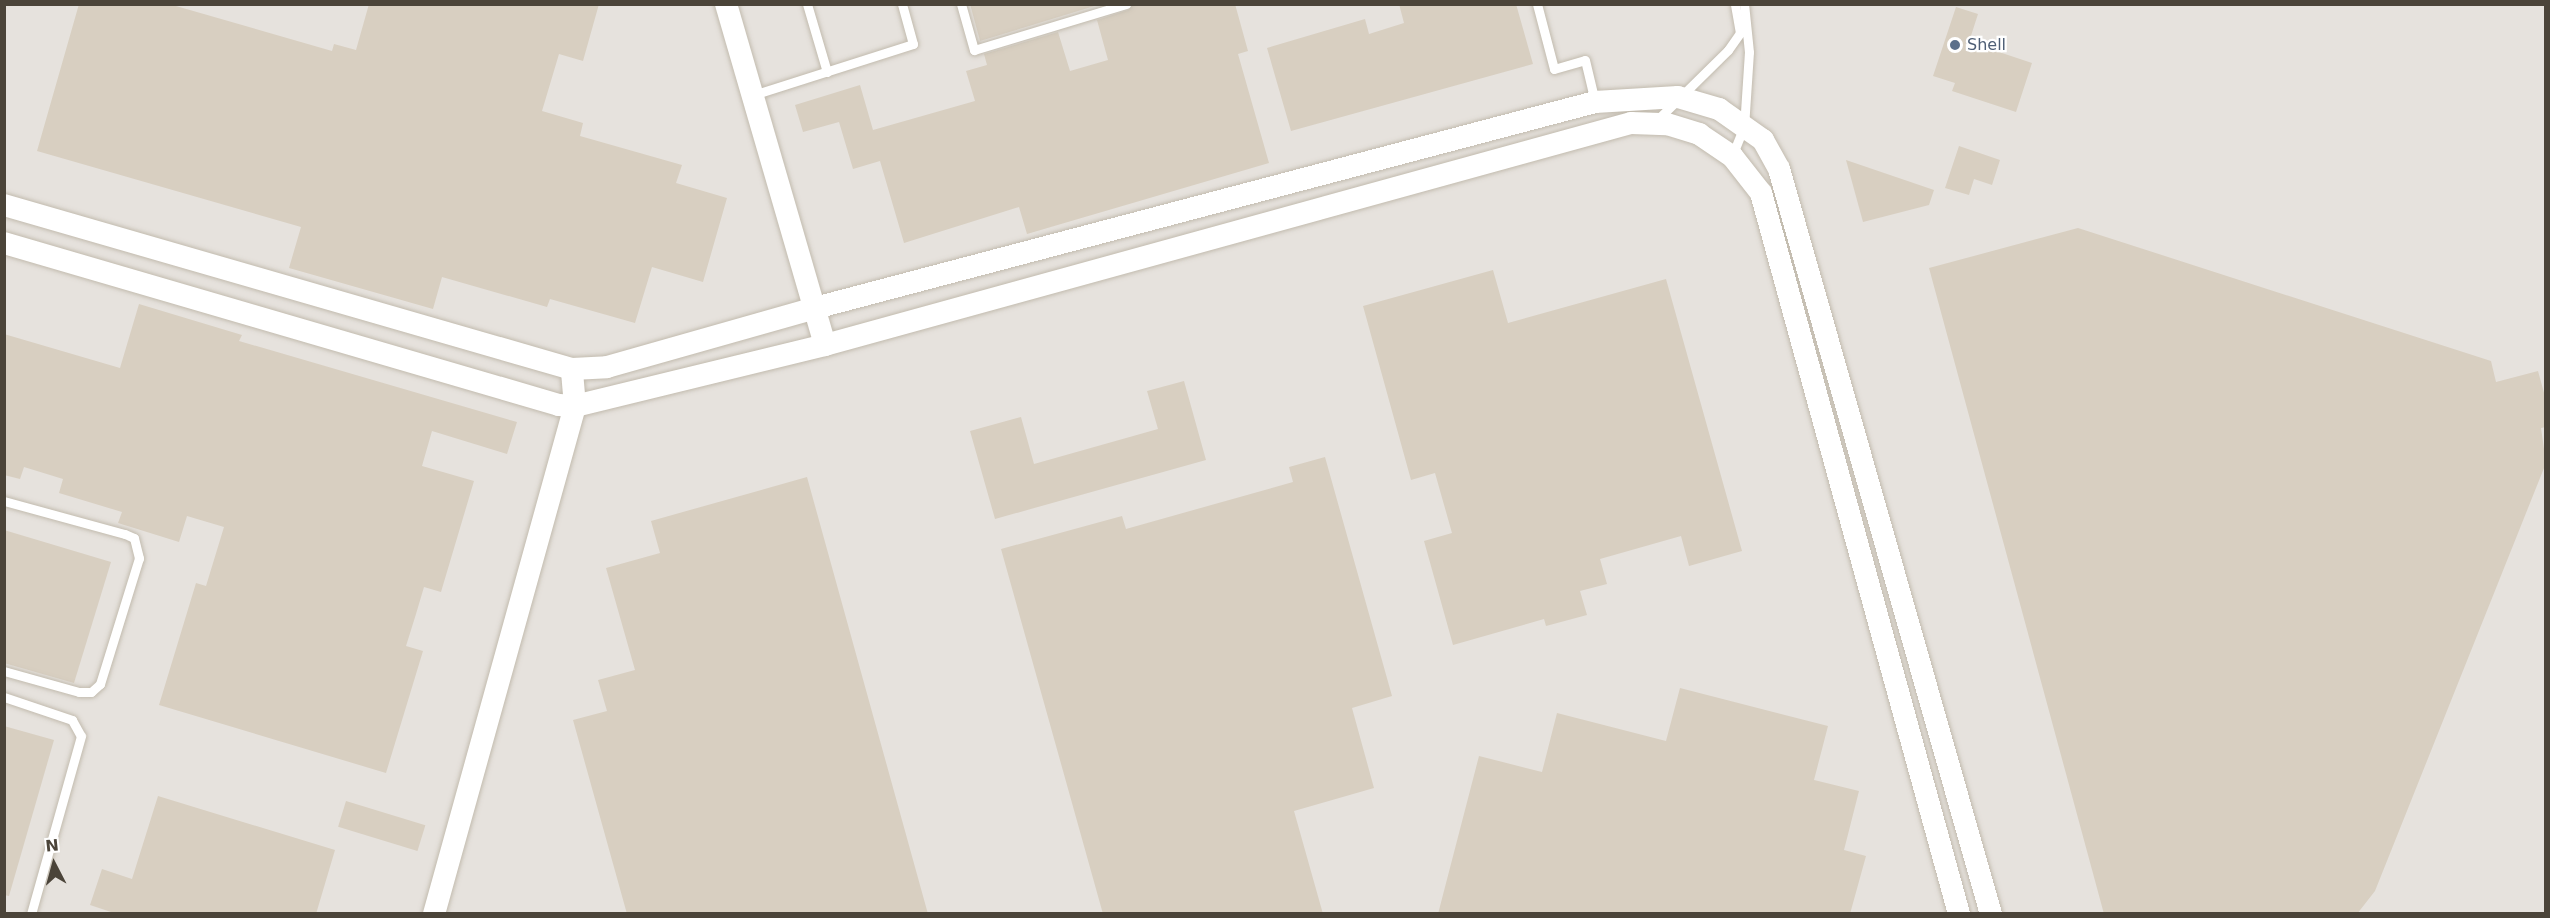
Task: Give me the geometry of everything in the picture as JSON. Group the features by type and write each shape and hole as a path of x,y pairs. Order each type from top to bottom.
{"street":[{"path":"726,4 825,345"},
{"path":"4,205 572,369 607,367 815,308 1595,102 1678,97 1719,109 1763,140 1779,169 1991,914"},
{"path":"4,243 559,405 575,406 825,345 1631,123 1653,124 1699,134 1732,156 1761,193 1959,914"},
{"path":"434,914 575,406 572,369"}],"lane":[{"path":"807,4 826,72"},
{"path":"753,95 913,44 902,4"},
{"path":"961,4 974,50 1126,4"},
{"path":"1537,4 1554,69 1585,60 1595,102"},
{"path":"1653,124 1728,50 1740,33 1735,4"},
{"path":"1732,156 1744,127 1749,52 1744,4"},
{"path":"4,501 125,534 134,538 139,558 100,684 92,692 80,692 4,670"},
{"path":"4,697 72,720 81,736 32,914"}],"shaded area":[{"path":"5,5 2545,5 2545,914 5,914"}],"building":[{"path":"79,4 169,4 332,51 334,44 356,50 369,4 599,4 583,61 559,54 542,111 583,123 580,136 682,165 676,183 727,198 703,282 652,267 635,323 550,299 547,307 442,277 433,309 289,268 301,227 37,151"},
{"path":"970,4 1101,4 980,41"},
{"path":"1133,4 1235,4 1248,51 1238,54 1269,163 1027,234 1019,207 904,243 880,161 853,169 839,122 803,132 795,105 860,85 873,130 975,101 966,71 987,65 984,54 1058,32 1070,71 1108,60 1097,20 1128,10"},
{"path":"1399,4 1516,4 1533,64 1291,131 1267,48 1365,19 1369,34 1404,23"},
{"path":"1956,7 1978,14 1969,42 2032,63 2016,112 1952,91 1955,83 1933,76"},
{"path":"1959,146 2000,160 1992,185 1974,179 1969,195 1945,188"},
{"path":"1846,160 1934,190 1929,205 1863,222"},
{"path":"2078,228 2491,361 2496,382 2538,371 2546,400 2546,427 2541,428 2546,463 2375,891 2357,914 2104,914 1929,268"},
{"path":"1493,270 1508,323 1666,279 1742,551 1689,566 1681,536 1600,559 1607,584 1580,591 1587,615 1546,626 1544,619 1453,645 1424,541 1452,533 1435,473 1411,480 1363,306"},
{"path":"139,304 242,335 239,341 517,422 507,454 432,431 422,466 474,481 441,592 424,587 406,646 423,651 386,773 159,705 196,583 206,586 224,527 187,516 179,542 118,523 122,512 59,493 63,479 24,467 20,479 4,475 4,334 120,368"},
{"path":"1184,381 1206,460 995,519 970,431 1021,417 1034,464 1158,429 1147,391"},
{"path":"1325,457 1392,696 1352,708 1374,788 1294,811 1323,914 1103,914 1001,549 1122,516 1126,529 1293,482 1289,467"},
{"path":"807,477 928,914 627,914 573,720 607,711 598,680 635,670 606,568 660,553 651,521"},
{"path":"4,530 111,562 74,683 4,663"},
{"path":"1680,688 1828,726 1814,780 1859,791 1844,850 1866,856 1850,914 1438,914 1479,756 1542,772 1557,713 1666,741"},
{"path":"4,726 54,740 9,896 4,895"},
{"path":"158,796 335,850 316,914 117,914 90,905 102,869 132,879"},
{"path":"346,801 425,825 417,851 338,827"}],"place":[{"name":"Shell","path":"1955,45"}]}
